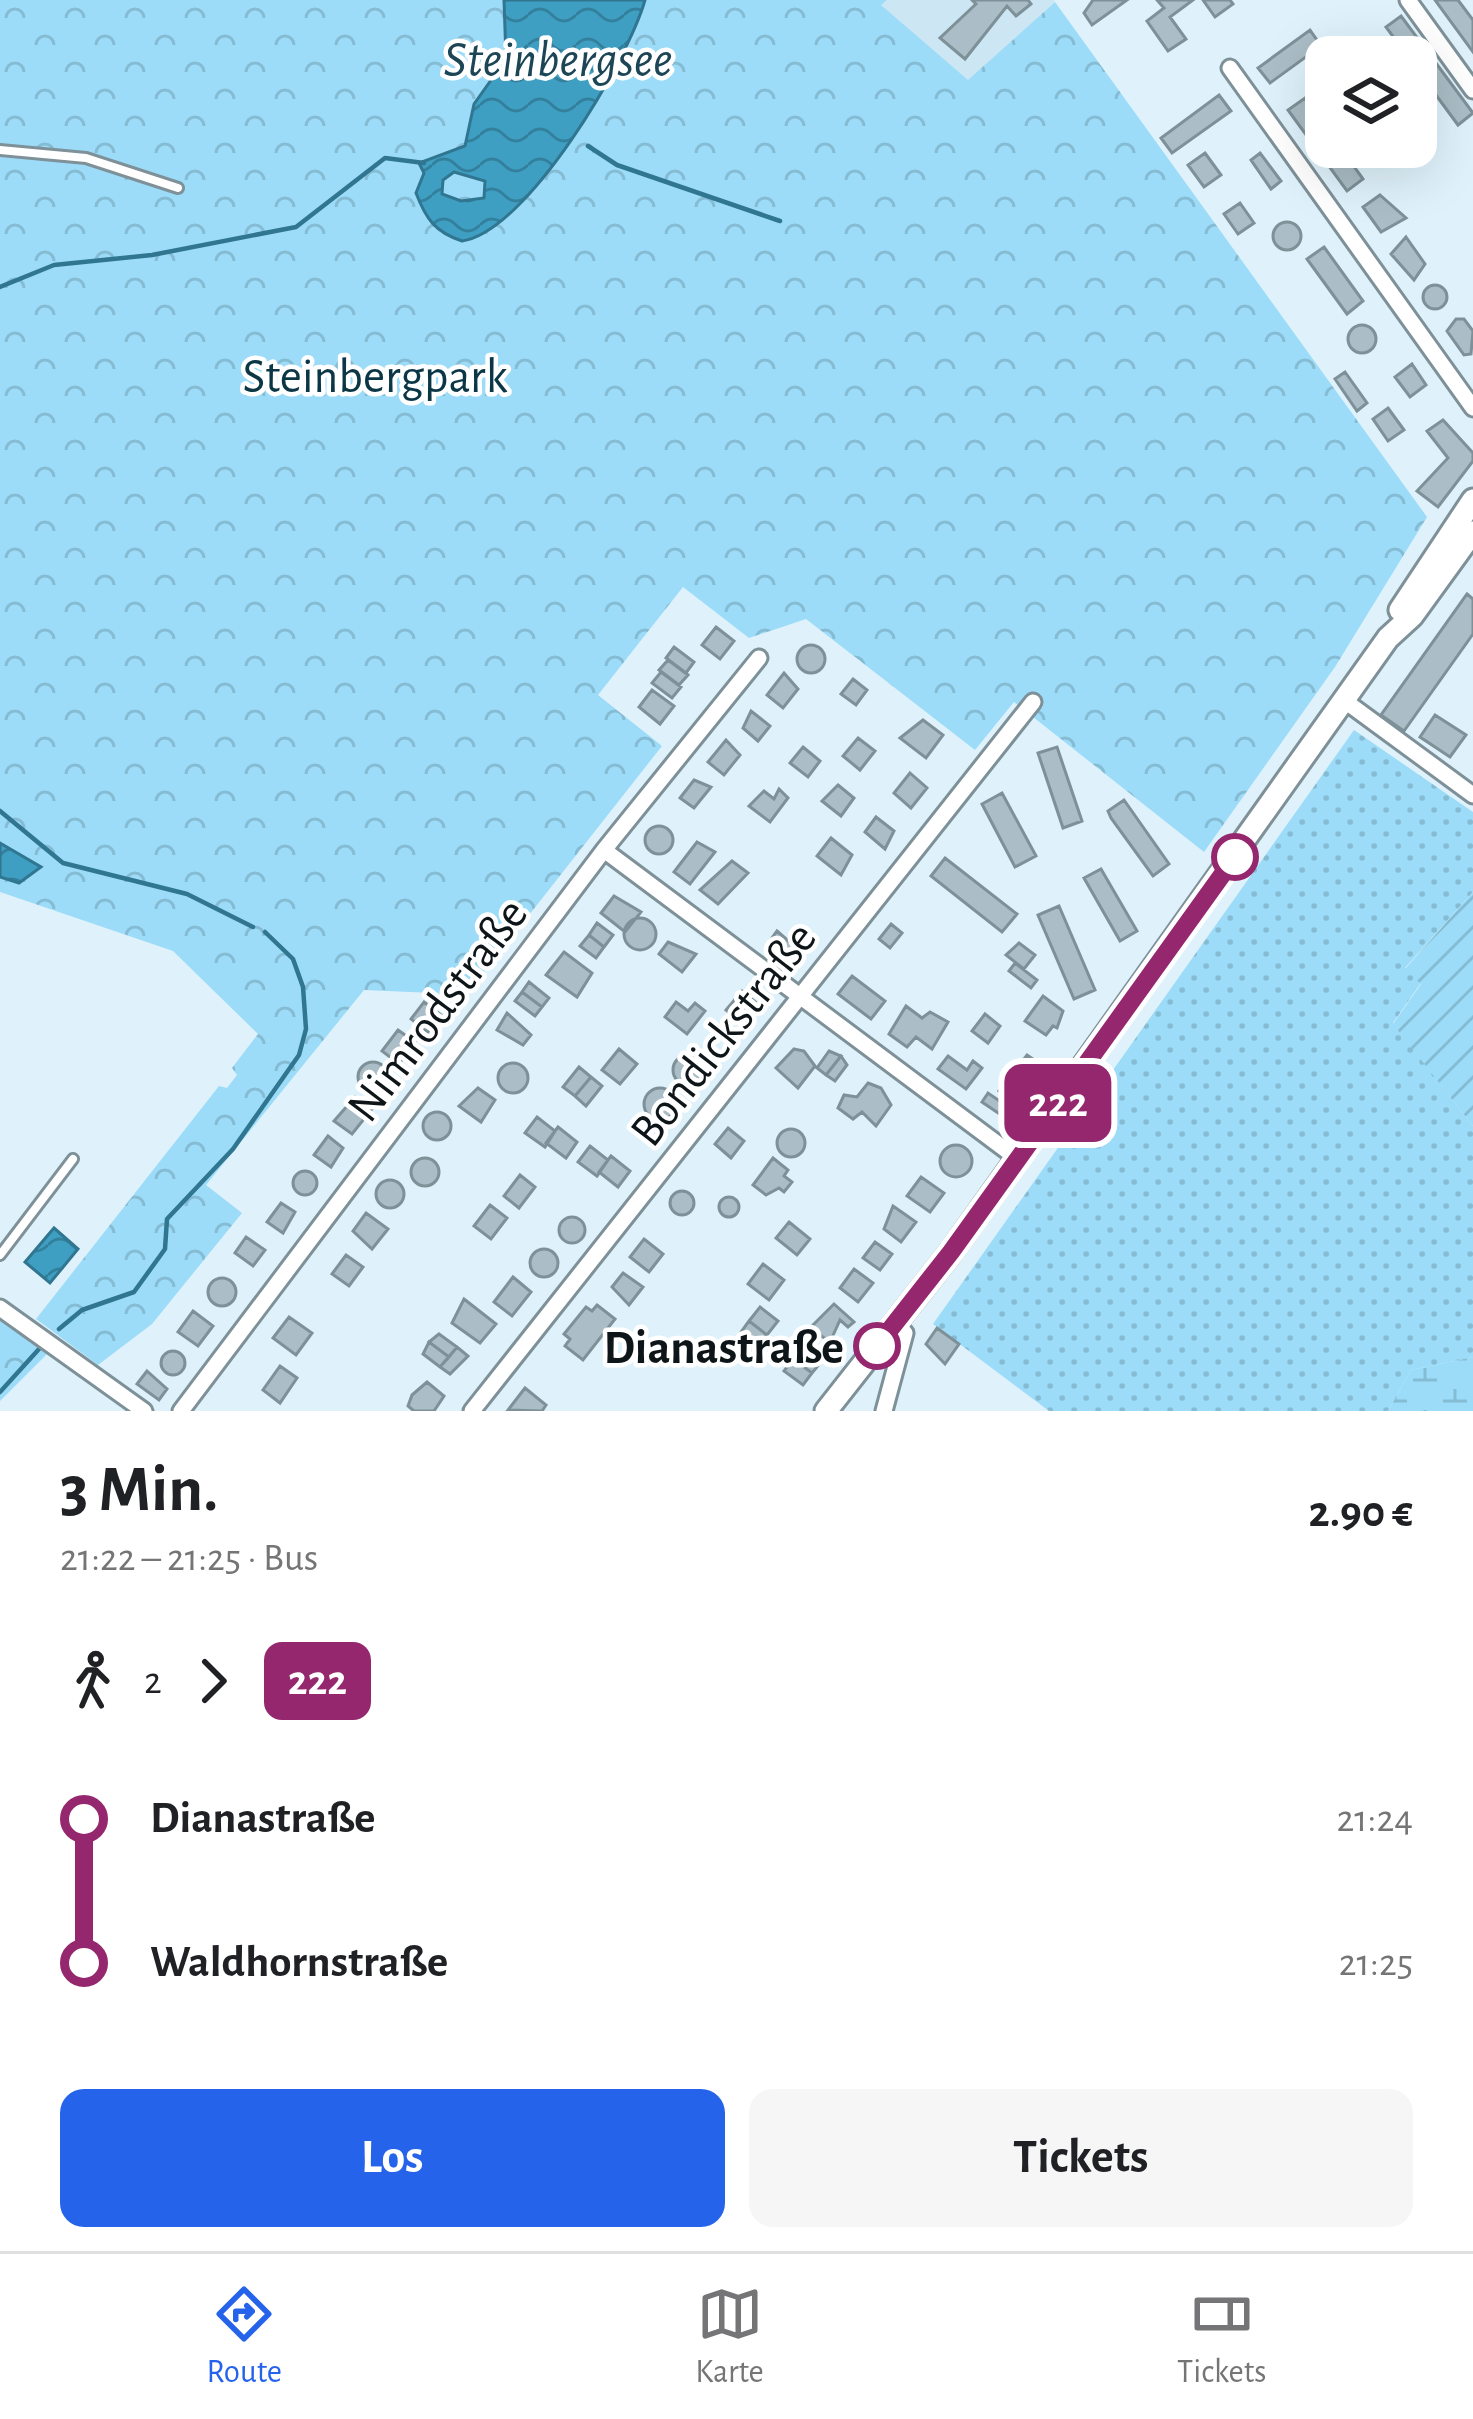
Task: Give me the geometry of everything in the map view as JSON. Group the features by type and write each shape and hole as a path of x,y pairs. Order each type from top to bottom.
{"main road":[{"path":"826,1411 1018,1159 1345,701 1473,500"},
{"path":"1388,638 1412,616 1473,532"}],"street":[{"path":"1408,0 1473,90"},
{"path":"1230,68 1473,408"},
{"name":"Nimrodstraße","path":"182,1411 604,850 759,658"},
{"path":"1345,701 1473,795"},
{"name":"Bondickstraße","path":"472,1411 1034,703"},
{"path":"604,850 1018,1159"},
{"path":"0,1308 144,1411"},
{"path":"884,1411 905,1333 895,1322"}],"lane":[{"path":"0,150 86,158 178,188"},
{"path":"0,1255 73,1159"}],"shaded area":[{"path":"887,0 1055,2 968,81 880,5"}],"green space":[{"name":"Steinbergpark","path":"0,0 887,0 881,5 968,80 1055,2 1427,517 1335,667 1204,852 1014,702 975,750 806,619 749,638 683,587 598,695 662,746 455,1009 433,993 364,990 206,1185 242,1213 152,1324 98,1365 36,1319 219,1086 227,1088 237,1075 232,1068 258,1034 173,951 0,892"},
{"path":"1354,730 1473,812 1473,892 1405,968 1421,983 1393,1023 1473,1126 1473,1357 1411,1370 1388,1411 1049,1411 933,1324"},
{"path":"1473,892 1473,1126 1393,1024 1421,984 1405,969"},
{"path":"0,1320 49,1352 0,1401"},
{"path":"1473,1357 1473,1411 1388,1411 1411,1370"}],"water":[{"name":"Steinbergsee","path":"504,0 645,0 597,100 544,177 488,231 462,241 438,229 424,210 416,193 424,173 419,163 465,146 474,104 506,59","holes":["454,172 485,181 484,198 461,201 442,194 443,180"]},
{"path":"0,843 41,867 19,883 0,877"},
{"path":"54,1228 78,1249 50,1283 25,1262"}],"building":[{"path":"972,0 1028,0 1031,4 1016,16 1007,6 965,59 940,38 976,4"},
{"path":"1093,0 1127,0 1092,25 1084,13"},
{"path":"1157,0 1193,0 1170,17 1186,39 1168,51 1147,21 1164,8"},
{"path":"1203,0 1230,0 1233,4 1215,17"},
{"path":"1435,0 1458,0 1473,20 1473,52"},
{"path":"1401,16 1416,36 1393,36 1386,27"},
{"path":"1310,30 1314,36 1305,36 1305,58 1270,83 1258,68"},
{"path":"1437,64 1473,113 1458,125 1437,96"},
{"path":"1219,95 1231,111 1172,153 1161,138"},
{"path":"1305,98 1305,133 1288,110"},
{"path":"1205,153 1221,175 1204,187 1188,165"},
{"path":"1260,153 1281,181 1271,189 1251,160"},
{"path":"1330,168 1355,168 1363,179 1347,191"},
{"path":"1380,195 1406,218 1381,232 1363,207"},
{"path":"1240,203 1254,223 1238,234 1224,214"},
{"path":"1287,222 1297,226 1301,236 1297,246 1287,250 1277,246 1273,236 1277,226"},
{"path":"1406,237 1425,264 1414,280 1391,254"},
{"path":"1324,247 1363,301 1347,314 1307,259"},
{"path":"1430,285 1440,285 1447,297 1440,309 1430,309 1423,302 1423,292"},
{"path":"1456,319 1464,319 1473,331 1471,354 1464,355 1447,331"},
{"path":"1362,325 1372,329 1376,339 1372,349 1362,353 1352,349 1348,339 1352,329"},
{"path":"1412,364 1426,385 1410,397 1395,377"},
{"path":"1345,372 1367,403 1357,411 1335,379"},
{"path":"1388,408 1404,430 1388,441 1373,419"},
{"path":"1443,420 1473,453 1473,461 1438,507 1417,491 1448,458 1427,431"},
{"path":"1467,594 1473,599 1473,634 1404,731 1381,715"},
{"path":"716,627 734,641 720,659 702,645"},
{"path":"811,645 821,649 825,659 821,669 811,673 801,669 797,659 801,649"},
{"path":"674,647 694,662 686,673 666,658"},
{"path":"668,660 688,675 679,685 659,670"},
{"path":"661,672 681,687 672,698 652,683"},
{"path":"784,673 798,689 783,708 767,695"},
{"path":"853,679 867,690 856,705 841,694"},
{"path":"652,690 674,706 660,724 639,707"},
{"path":"751,711 770,726 758,741 743,728"},
{"path":"1435,715 1466,735 1450,757 1420,737"},
{"path":"923,720 943,735 926,758 900,738"},
{"path":"858,738 875,751 860,770 843,756"},
{"path":"726,740 740,755 724,775 708,762"},
{"path":"803,747 820,761 808,777 790,763"},
{"path":"1057,747 1082,821 1063,828 1038,753"},
{"path":"910,773 927,788 911,808 894,793"},
{"path":"694,780 711,787 694,808 680,798"},
{"path":"838,785 854,798 841,816 822,801"},
{"path":"779,789 788,798 770,822 749,806 764,791 774,799"},
{"path":"1002,793 1036,856 1015,867 982,804"},
{"path":"1124,800 1169,864 1153,876 1108,811"},
{"path":"876,817 894,831 885,849 865,832"},
{"path":"659,826 669,830 673,840 669,850 659,854 649,850 645,840 649,830"},
{"path":"831,838 852,855 841,875 817,856"},
{"path":"697,842 715,852 690,884 674,872"},
{"path":"945,858 1017,914 1002,932 931,876"},
{"path":"732,861 748,873 718,904 700,890"},
{"path":"1101,869 1137,931 1120,941 1084,878"},
{"path":"614,896 641,912 625,932 601,913"},
{"path":"1059,906 1095,990 1074,999 1038,915"},
{"path":"640,918 651,923 656,934 651,945 640,950 629,945 624,934 629,923"},
{"path":"597,923 613,935 604,947 589,935"},
{"path":"891,924 902,933 890,948 879,939"},
{"path":"777,931 793,945 798,941 807,947 795,962 769,942"},
{"path":"589,935 604,947 596,958 580,946"},
{"path":"668,942 696,954 682,972 659,954"},
{"path":"1019,943 1035,955 1024,969 1006,955"},
{"path":"564,952 592,973 577,997 546,975"},
{"path":"1015,963 1037,980 1031,988 1009,971"},
{"path":"852,976 885,1001 871,1019 838,994"},
{"path":"529,982 549,998 542,1007 522,992"},
{"path":"742,991 759,1005 744,1024 726,1010"},
{"path":"522,992 542,1007 535,1016 515,1001"},
{"path":"1043,996 1063,1011 1057,1028 1053,1026 1046,1035 1025,1021"},
{"path":"424,1002 441,1015 428,1032 411,1019"},
{"path":"676,1002 688,1011 695,1003 705,1011 687,1034 665,1017"},
{"path":"906,1006 922,1018 930,1012 948,1022 932,1049 916,1037 907,1047 889,1034"},
{"path":"507,1013 531,1035 523,1045 497,1030"},
{"path":"985,1014 1000,1026 988,1043 972,1031"},
{"path":"398,1030 415,1042 399,1064 382,1051"},
{"path":"619,1049 637,1064 620,1084 602,1070"},
{"path":"794,1049 804,1051 815,1066 798,1088 776,1068"},
{"path":"829,1051 841,1056 826,1075 817,1068"},
{"path":"688,1055 699,1059 703,1070 699,1081 688,1085 677,1081 673,1070 677,1059"},
{"path":"1027,1055 1040,1064 1028,1082 1014,1072"},
{"path":"841,1056 847,1065 835,1081 826,1075"},
{"path":"948,1056 967,1070 973,1061 982,1068 966,1089 938,1069"},
{"path":"373,1062 384,1066 388,1077 384,1088 373,1092 362,1088 358,1077 362,1066"},
{"path":"513,1063 524,1067 528,1078 524,1089 513,1093 502,1089 498,1078 502,1067"},
{"path":"579,1067 591,1077 575,1096 563,1087"},
{"path":"591,1077 602,1086 586,1106 575,1096"},
{"path":"1006,1082 1021,1093 1004,1117 982,1102 988,1093 1001,1102 1006,1096 999,1091"},
{"path":"868,1083 881,1088 891,1105 876,1126 862,1112 853,1119 838,1108 844,1095 857,1097"},
{"path":"478,1088 495,1100 481,1122 459,1106"},
{"path":"660,1088 671,1093 676,1104 671,1115 660,1120 649,1115 644,1104 649,1093"},
{"path":"355,1097 372,1109 352,1134 334,1121"},
{"path":"437,1112 447,1116 451,1126 447,1136 437,1140 427,1136 423,1126 427,1116"},
{"path":"537,1117 555,1131 545,1147 525,1133"},
{"path":"558,1127 577,1142 566,1158 546,1143"},
{"path":"728,1128 744,1141 731,1158 715,1144"},
{"path":"791,1129 801,1133 805,1143 801,1153 791,1157 781,1153 777,1143 781,1133"},
{"path":"328,1136 343,1148 331,1167 314,1155"},
{"path":"956,1145 968,1149 972,1161 968,1173 956,1177 944,1173 940,1161 944,1149"},
{"path":"590,1146 608,1160 597,1176 578,1162"},
{"path":"611,1156 630,1171 618,1187 599,1172"},
{"path":"425,1158 435,1162 439,1172 435,1182 425,1186 415,1182 411,1172 415,1162"},
{"path":"773,1158 788,1170 784,1176 792,1182 784,1192 779,1188 766,1195 753,1185"},
{"path":"305,1171 314,1174 314,1192 305,1195 296,1192 293,1183 296,1174"},
{"path":"520,1175 535,1187 519,1208 504,1196"},
{"path":"921,1177 944,1193 930,1212 907,1196"},
{"path":"390,1180 400,1184 404,1194 400,1204 390,1208 380,1204 376,1194 380,1184"},
{"path":"682,1191 691,1194 691,1212 682,1215 673,1212 670,1203 673,1194"},
{"path":"729,1197 739,1207 729,1217 719,1207"},
{"path":"281,1203 295,1212 283,1233 267,1222"},
{"path":"490,1205 507,1218 491,1239 474,1226"},
{"path":"893,1206 916,1222 901,1242 884,1229"},
{"path":"366,1213 388,1229 372,1249 353,1231"},
{"path":"572,1217 585,1230 572,1243 559,1230"},
{"path":"789,1222 810,1239 797,1255 776,1238"},
{"path":"246,1237 265,1250 253,1266 235,1253"},
{"path":"644,1239 663,1254 649,1272 630,1257"},
{"path":"875,1242 892,1254 880,1270 863,1258"},
{"path":"544,1249 554,1253 558,1263 554,1273 544,1277 534,1273 530,1263 534,1253"},
{"path":"346,1255 363,1267 349,1286 332,1274"},
{"path":"763,1264 784,1280 769,1300 748,1284"},
{"path":"854,1269 873,1283 858,1302 840,1288"},
{"path":"623,1273 643,1287 629,1305 612,1287"},
{"path":"513,1277 531,1292 512,1316 494,1302"},
{"path":"222,1278 232,1282 236,1292 232,1302 222,1306 212,1302 208,1292 212,1282"},
{"path":"464,1299 496,1324 480,1343 452,1323"},
{"path":"834,1304 854,1322 848,1327 840,1320 830,1342 810,1328"},
{"path":"597,1305 615,1319 583,1360 565,1346 570,1339 564,1334 586,1307 592,1311"},
{"path":"760,1307 778,1321 767,1335 749,1321"},
{"path":"193,1311 213,1326 198,1346 178,1332"},
{"path":"289,1317 312,1333 296,1355 273,1338"},
{"path":"749,1321 767,1335 757,1348 739,1335"},
{"path":"937,1328 959,1344 945,1364 926,1344"},
{"path":"439,1334 457,1347 449,1357 429,1342"},
{"path":"429,1342 449,1357 440,1367 423,1354"},
{"path":"803,1346 822,1361 812,1373 793,1359"},
{"path":"457,1347 468,1356 450,1374 440,1367"},
{"path":"173,1351 185,1363 173,1375 161,1363"},
{"path":"793,1359 812,1373 803,1385 784,1371"},
{"path":"280,1366 297,1378 280,1403 263,1390"},
{"path":"147,1371 167,1389 159,1400 137,1384"},
{"path":"427,1382 444,1396 434,1411 414,1411 408,1406 412,1395"},
{"path":"525,1388 546,1405 542,1411 508,1410"}],"waterway":[{"path":"588,146 617,165 780,221"},
{"path":"0,287 54,265 152,255 296,227 385,158 424,163"},
{"path":"0,811 63,863 187,894 253,927"},
{"path":"59,1329 82,1310 134,1292 165,1249 167,1219 233,1149 299,1055 306,1029 303,987 293,959 265,932"},
{"path":"0,1392 39,1349"}],"bus line":[{"name":"222","path":"877,1346 951,1252 1235,857"}],"place":[{"name":"Dianastraße","path":"877,1346"}]}
